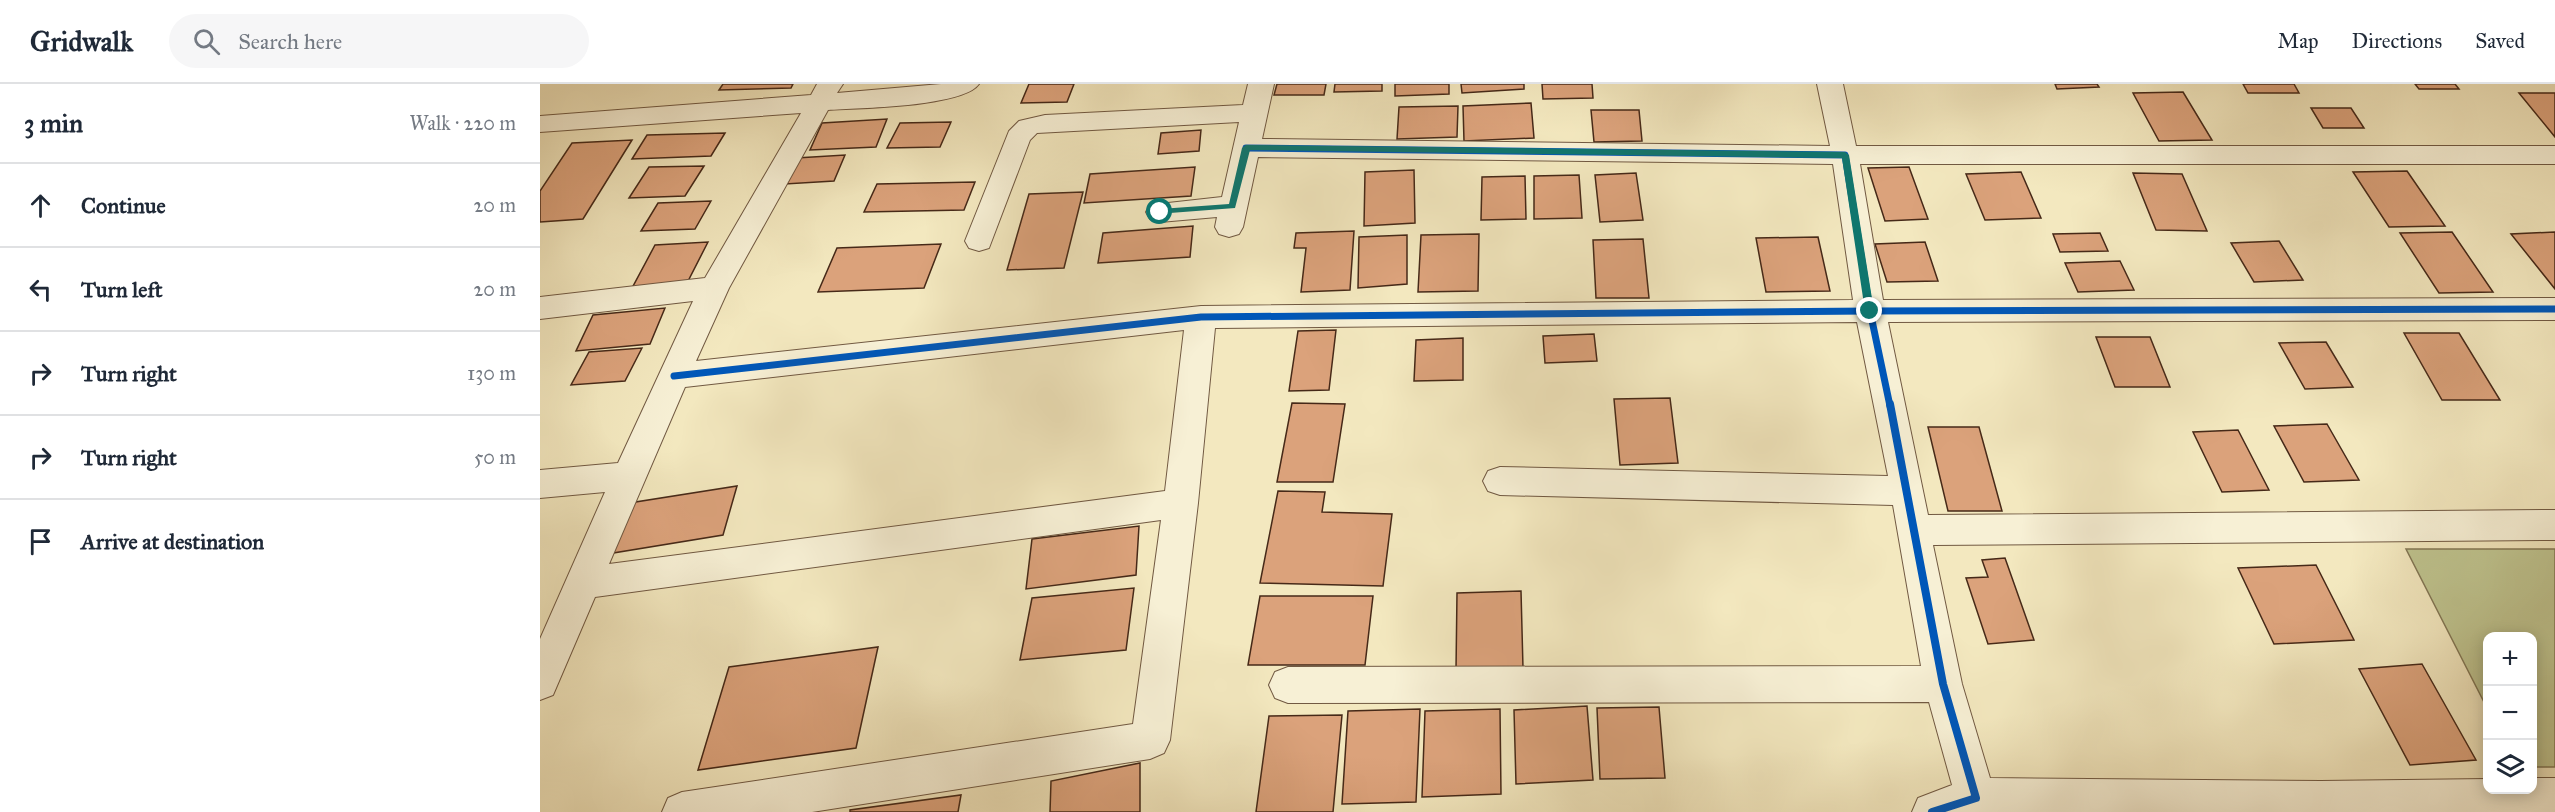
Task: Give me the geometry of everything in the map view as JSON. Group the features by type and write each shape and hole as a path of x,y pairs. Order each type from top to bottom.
{"street":[{"path":"540,124 825,94 937,94 966,84"},
{"path":"1160,212 1231,216 1261,84"},
{"path":"1830,84 1845,155 1870,311 1908,491 1913,530 1943,684 1976,798"},
{"path":"540,682 628,476 714,288 825,94"},
{"path":"980,241 1018,137 1028,128 1045,123 1254,113"},
{"path":"1246,148 1845,155 2555,155"},
{"path":"540,308 714,288"},
{"path":"674,376 1201,317 1870,311 2555,309"},
{"path":"682,812 1150,740 1181,503 1201,317"},
{"path":"540,484 628,476"},
{"path":"1500,481 1908,491"},
{"path":"583,583 1181,503"},
{"path":"1913,530 2555,525"},
{"path":"1288,685 1943,684"},
{"path":"1932,812 1976,798 2323,807 2555,798"}],"green space":[{"path":"2406,549 2555,549 2555,767 2537,767 2537,632 2483,632 2483,700"}],"building":[{"path":"723,84 793,84 791,88 719,90"},
{"path":"1029,84 1074,84 1067,102 1021,103"},
{"path":"1277,84 1326,84 1324,95 1274,95"},
{"path":"1335,84 1382,84 1382,91 1334,92"},
{"path":"1395,84 1449,84 1449,94 1395,96"},
{"path":"1461,84 1524,84 1524,89 1462,93"},
{"path":"1542,84 1592,84 1593,98 1543,99"},
{"path":"2055,84 2097,84 2099,87 2057,89"},
{"path":"2243,84 2294,84 2299,93 2248,93"},
{"path":"2415,84 2455,84 2459,89 2419,89"},
{"path":"2183,92 2212,140 2159,141 2133,93"},
{"path":"2519,93 2555,93 2555,137"},
{"path":"1531,103 1534,138 1464,141 1463,106"},
{"path":"1458,106 1457,137 1397,139 1399,107"},
{"path":"2311,108 2351,108 2364,128 2323,128"},
{"path":"1591,110 1639,110 1642,141 1594,142"},
{"path":"887,119 876,147 810,150 822,123"},
{"path":"951,122 940,147 887,148 900,123"},
{"path":"1201,130 1199,151 1158,154 1161,133"},
{"path":"725,133 711,156 632,159 647,135"},
{"path":"632,140 583,219 540,222 540,191 572,143"},
{"path":"845,155 834,181 785,184 796,158"},
{"path":"704,166 685,196 629,198 649,167"},
{"path":"1195,167 1191,196 1084,203 1090,174"},
{"path":"1909,167 1928,219 1885,221 1868,168"},
{"path":"1414,170 1415,223 1364,226 1365,172"},
{"path":"2407,171 2445,226 2389,227 2353,172"},
{"path":"2021,172 2041,218 1985,220 1966,174"},
{"path":"1636,173 1643,220 1600,222 1595,175"},
{"path":"2133,173 2182,174 2207,231 2156,230"},
{"path":"1579,175 1582,218 1534,219 1534,176"},
{"path":"1525,176 1526,219 1481,220 1482,177"},
{"path":"975,182 964,210 864,212 877,184"},
{"path":"1083,192 1064,268 1007,270 1029,194"},
{"path":"711,201 695,229 641,231 658,203"},
{"path":"1193,226 1190,257 1098,263 1103,233"},
{"path":"1354,231 1350,290 1301,292 1306,248 1294,248 1296,233"},
{"path":"2452,232 2493,292 2439,293 2400,233"},
{"path":"2555,232 2555,289 2511,234"},
{"path":"2100,233 2108,251 2060,252 2053,234"},
{"path":"1479,234 1478,291 1418,292 1421,235"},
{"path":"1407,235 1407,284 1358,288 1359,237"},
{"path":"1818,237 1830,291 1766,292 1756,238"},
{"path":"1643,239 1649,298 1596,298 1593,240"},
{"path":"2279,241 2303,280 2254,282 2231,243"},
{"path":"708,242 685,287 631,290 655,245"},
{"path":"1925,242 1938,281 1887,282 1875,244"},
{"path":"941,244 924,288 818,292 837,248"},
{"path":"2120,261 2134,290 2078,292 2065,263"},
{"path":"665,308 650,344 576,351 593,315"},
{"path":"1336,330 1329,390 1289,391 1298,331"},
{"path":"2404,333 2459,333 2500,400 2442,400"},
{"path":"1594,334 1597,361 1545,363 1543,336"},
{"path":"2096,337 2150,337 2170,387 2115,387"},
{"path":"1463,338 1463,380 1414,381 1416,340"},
{"path":"2326,342 2353,387 2305,389 2279,343"},
{"path":"642,348 625,381 571,385 589,352"},
{"path":"1670,398 1678,463 1620,465 1614,399"},
{"path":"1292,403 1345,404 1333,482 1277,482"},
{"path":"2327,424 2359,480 2304,482 2274,426"},
{"path":"1928,427 1979,427 2002,511 1948,511"},
{"path":"2238,430 2269,490 2222,492 2193,432"},
{"path":"737,486 723,535 607,554 623,504"},
{"path":"1278,491 1325,492 1322,512 1392,514 1383,586 1260,583"},
{"path":"1139,526 1136,575 1026,589 1032,539"},
{"path":"2005,558 2034,640 1988,644 1966,578 1988,577 1982,560"},
{"path":"2316,565 2354,640 2274,644 2238,568"},
{"path":"1134,588 1126,650 1020,660 1032,598"},
{"path":"1521,591 1523,668 1456,670 1457,593"},
{"path":"1260,596 1373,596 1365,665 1248,665"},
{"path":"878,647 856,748 698,770 729,667"},
{"path":"2422,664 2476,760 2410,765 2359,669"},
{"path":"1587,706 1593,780 1516,784 1514,710"},
{"path":"1659,707 1665,778 1600,779 1597,708"},
{"path":"1420,709 1416,802 1342,804 1348,711"},
{"path":"1500,709 1501,794 1422,797 1425,711"},
{"path":"1342,715 1333,812 1256,812 1269,716"},
{"path":"1140,763 1140,812 1050,812 1051,781"},
{"path":"961,795 958,812 850,812 850,810"}],"cycle path":[{"path":"1246,148 1845,155 1870,311 1908,491 1913,530 1943,684 1976,798 1932,812"},
{"path":"674,376 1201,317 1870,311 2555,309"}],"route":[{"path":"1160,212 1233,206 1246,148 1845,155 1870,311"}]}
